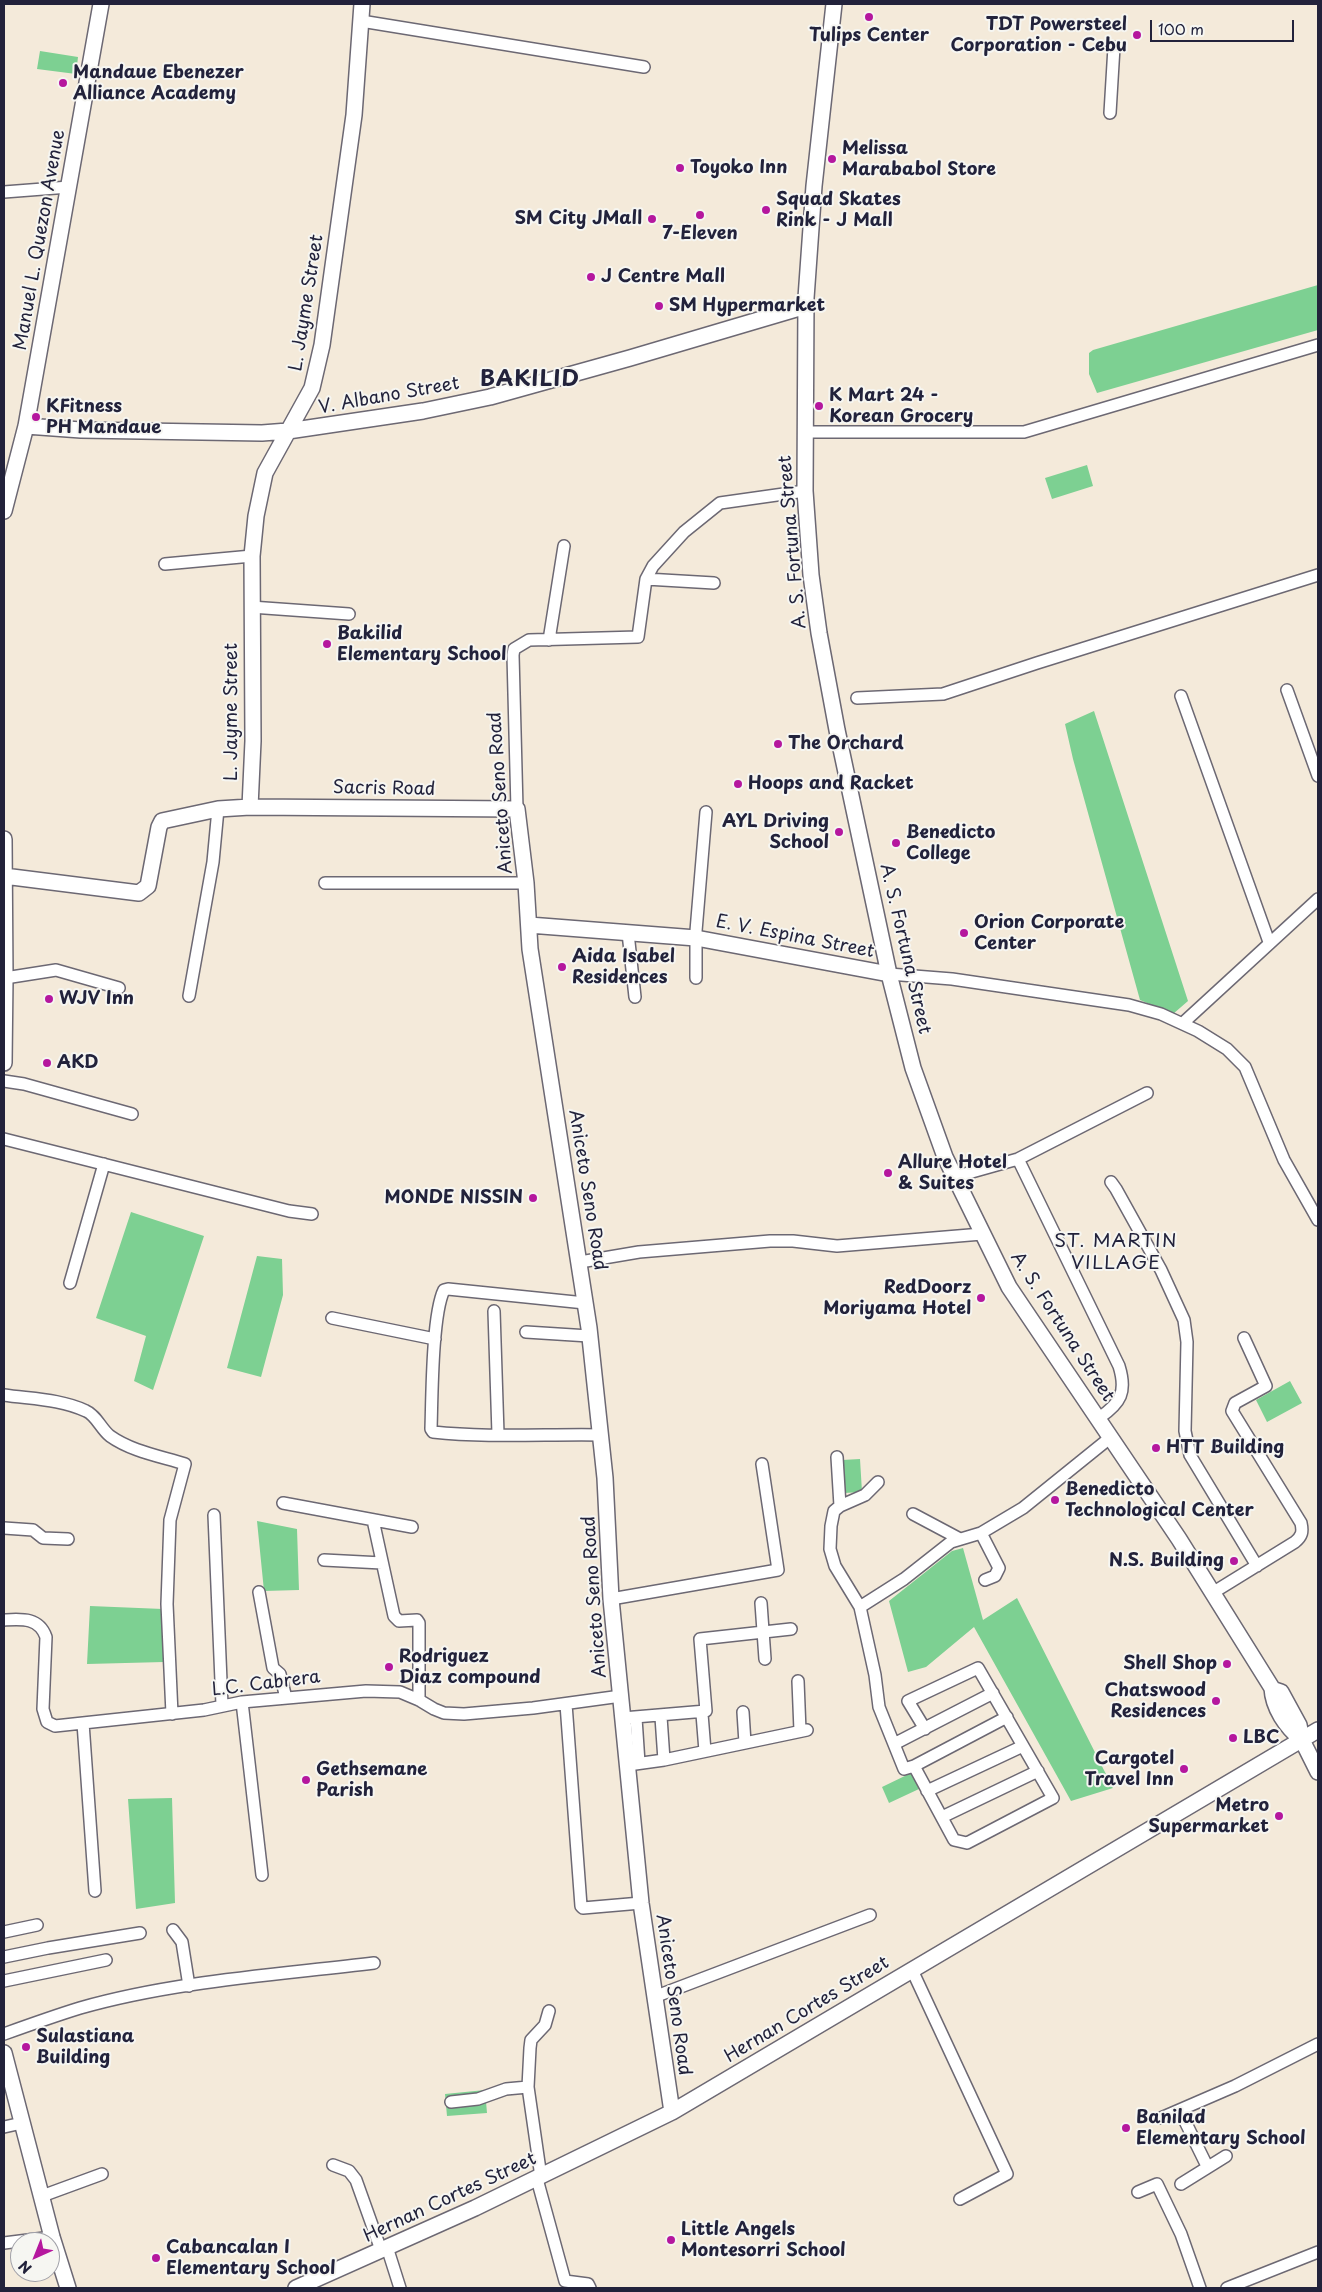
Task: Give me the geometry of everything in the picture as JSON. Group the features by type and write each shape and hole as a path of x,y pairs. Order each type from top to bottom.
{"main road":[{"name":"Manuel L. Quezon Avenue","path":"4,511 26,426 101,4"},
{"name":"L. Jayme Street","path":"250,807 253,741 252,556 256,516 265,473 312,388 322,345 353,123 362,4"},
{"name":"A. S. Fortuna Street","path":"834,4 814,186 806,306 804,491 811,576 819,633 837,730 889,974 922,1097 939,1144 954,1177 1009,1286 1214,1592 1272,1689 1280,1692 1299,1724 1302,1740 1318,1772"},
{"name":"V. Albano Street","path":"26,426 80,430 288,432 423,411 490,397 806,306"},
{"name":"Sacris Road","path":"4,876 139,893 148,886 159,826 162,821 218,809 250,807 518,809"},
{"name":"Aniceto Seno Road","path":"518,809 526,883 530,949 567,1194 580,1262 601,1435 611,1599 621,1696 630,1718 641,1903 672,2112"},
{"path":"4,839 6,978 4,1063"},
{"name":"E. V. Espina Street","path":"529,925 696,938 889,974"},
{"name":"Hernan Cortes Street","path":"296,2288 539,2178 672,2112 1318,1730"},
{"path":"4,2053 51,2232"},
{"path":"60,2262 68,2288"}],"street":[{"path":"361,21 644,67"},
{"path":"1110,112 1114,47"},
{"path":"4,192 69,187"},
{"path":"804,432 1024,432 1318,345"},
{"name":"Aniceto Seno Road","path":"518,809 514,649 529,640 638,637 646,579 653,566 684,532 715,506 736,500 804,491"},
{"path":"549,640 564,546"},
{"path":"165,564 252,556"},
{"path":"857,698 943,694 1318,575"},
{"path":"646,579 714,584"},
{"path":"252,607 349,614"},
{"path":"1287,690 1318,776"},
{"path":"1181,696 1269,942"},
{"path":"189,996 213,862 218,809"},
{"path":"696,978 696,938 706,812"},
{"path":"325,883 526,883"},
{"path":"1318,899 1183,1023 1227,1050 1245,1068 1284,1160 1318,1220"},
{"path":"628,933 635,997"},
{"path":"6,978 56,970 119,988"},
{"name":"E. V. Espina Street","path":"889,974 952,980 1129,1005 1183,1023"},
{"path":"4,1081 24,1084 132,1114"},
{"path":"954,1177 1018,1159 1146,1093"},
{"path":"4,1139 289,1211 312,1214"},
{"path":"1018,1159 1119,1366 1123,1386 1120,1398 1113,1408 1099,1418"},
{"path":"70,1283 104,1164"},
{"path":"1110,1182 1116,1189 1161,1270 1184,1320 1187,1342 1185,1430 1190,1455 1257,1566"},
{"path":"580,1262 639,1252 770,1242 793,1241 837,1246 982,1234"},
{"path":"585,1302 448,1289 442,1293 436,1339 430,1429 433,1432 467,1436 498,1434 601,1435"},
{"path":"494,1311 498,1434"},
{"path":"332,1318 436,1339"},
{"path":"526,1332 589,1336"},
{"path":"1214,1592 1295,1542 1301,1537 1303,1529 1232,1411 1235,1404 1266,1386 1244,1338"},
{"path":"4,1395 71,1404 90,1412 107,1434 130,1448 185,1464 170,1520 167,1604 172,1714"},
{"path":"860,1607 904,1579 951,1542 981,1533 1023,1508 1111,1437"},
{"path":"837,1457 840,1506"},
{"path":"611,1599 778,1570 762,1464"},
{"path":"878,1482 865,1495 840,1506 834,1511 830,1549 835,1566 860,1607 875,1675 879,1707 904,1769 914,1766 1007,1718"},
{"path":"283,1503 412,1527"},
{"path":"913,1514 960,1539"},
{"path":"214,1515 222,1705"},
{"path":"373,1520 394,1616 399,1621 417,1620 418,1622 419,1700"},
{"path":"4,1528 33,1530 43,1538 68,1540"},
{"path":"981,1533 998,1568 995,1576 985,1580"},
{"path":"324,1560 382,1562"},
{"path":"259,1592 273,1668 280,1674 286,1698"},
{"path":"761,1604 765,1660"},
{"name":"L.C. Cabrera","path":"4,1620 32,1620 44,1630 46,1637 43,1709 46,1722 55,1726 172,1714 242,1702 366,1691 400,1692 419,1700 434,1710 444,1713 464,1714 566,1704 621,1696"},
{"path":"630,1718 706,1711 700,1639 791,1629"},
{"path":"914,1766 954,1840 967,1843 1053,1798 978,1668 908,1701 925,1729"},
{"path":"633,1764 664,1760 803,1731 798,1681"},
{"path":"894,1744 993,1693"},
{"path":"242,1702 262,1875"},
{"path":"566,1704 581,1906 583,1908 641,1903"},
{"path":"743,1712 745,1743"},
{"path":"702,1714 705,1751"},
{"path":"661,1717 664,1760"},
{"path":"83,1723 95,1891"},
{"path":"928,1791 1023,1746"},
{"path":"942,1817 1038,1771"},
{"path":"654,1997 870,1915"},
{"path":"4,1932 38,1925"},
{"path":"174,1930 182,1942 189,1986"},
{"path":"4,1957 140,1933"},
{"path":"4,1981 106,1960"},
{"path":"4,2034 80,2008 189,1986 374,1963"},
{"path":"912,1970 1007,2174 960,2199"},
{"path":"549,2011 545,2025 530,2043 528,2087 539,2178 565,2281 588,2284 590,2288"},
{"path":"1162,2118 1235,2086 1318,2044"},
{"path":"451,2102 478,2099 506,2089 528,2087"},
{"path":"1180,2111 1207,2166"},
{"path":"4,2127 22,2123"},
{"path":"1181,2184 1207,2166 1226,2156"},
{"path":"332,2165 349,2171 356,2180 400,2288"},
{"path":"42,2196 102,2174"},
{"path":"1138,2192 1157,2184 1181,2234 1200,2288"},
{"path":"1227,2288 1318,2252"}],"green space":[{"path":"40,51 78,57 76,74 37,69"},
{"path":"1318,285 1318,330 1097,393 1089,374 1089,353 1093,350"},
{"path":"1087,465 1093,486 1052,499 1045,478"},
{"path":"1094,711 1188,1001 1173,1014 1140,1000 1073,759 1065,724"},
{"path":"131,1212 204,1236 153,1390 134,1381 146,1336 96,1318"},
{"path":"257,1256 282,1259 283,1295 261,1377 227,1368"},
{"path":"1290,1381 1302,1403 1267,1422 1256,1400"},
{"path":"860,1459 862,1492 844,1493 842,1460"},
{"path":"257,1521 297,1529 299,1590 264,1591"},
{"path":"963,1548 983,1620 1017,1598 1113,1788 1071,1801 974,1627 926,1667 908,1672 889,1601 952,1551"},
{"path":"90,1606 163,1609 164,1662 87,1664"},
{"path":"911,1773 919,1789 889,1803 882,1787"},
{"path":"172,1798 175,1903 136,1909 128,1799"},
{"path":"485,2090 487,2113 447,2116 445,2094"}],"place":[{"name":"Tulips Center","path":"869,17"},
{"name":"TDT Powersteel Corporation - Cebu","path":"1137,35"},
{"name":"Mandaue Ebenezer Alliance Academy","path":"63,83"},
{"name":"Melissa Marababol Store","path":"832,159"},
{"name":"Toyoko Inn","path":"680,168"},
{"name":"Squad Skates Rink - J Mall","path":"766,210"},
{"name":"7-Eleven","path":"700,215"},
{"name":"SM City JMall","path":"652,219"},
{"name":"J Centre Mall","path":"591,277"},
{"name":"SM Hypermarket","path":"659,306"},
{"name":"K Mart 24 - Korean Grocery","path":"819,406"},
{"name":"KFitness PH Mandaue","path":"36,417"},
{"name":"Bakilid Elementary School","path":"327,644"},
{"name":"The Orchard","path":"778,744"},
{"name":"Hoops and Racket","path":"738,784"},
{"name":"AYL Driving School","path":"839,832"},
{"name":"Benedicto College","path":"896,843"},
{"name":"Orion Corporate Center","path":"964,933"},
{"name":"Aida Isabel Residences","path":"562,967"},
{"name":"WJV Inn","path":"49,999"},
{"name":"AKD","path":"47,1063"},
{"name":"Allure Hotel & Suites","path":"888,1173"},
{"name":"MONDE NISSIN","path":"533,1198"},
{"name":"RedDoorz Moriyama Hotel","path":"981,1298"},
{"name":"HTT Building","path":"1156,1448"},
{"name":"Benedicto Technological Center","path":"1055,1500"},
{"name":"N.S. Building","path":"1234,1561"},
{"name":"Shell Shop","path":"1227,1664"},
{"name":"Rodriguez Diaz compound","path":"389,1667"},
{"name":"Chatswood Residences","path":"1216,1701"},
{"name":"LBC","path":"1233,1738"},
{"name":"Cargotel Travel Inn","path":"1184,1769"},
{"name":"Gethsemane Parish","path":"306,1780"},
{"name":"Metro Supermarket","path":"1279,1816"},
{"name":"Sulastiana Building","path":"26,2047"},
{"name":"Banilad Elementary School","path":"1126,2128"},
{"name":"Little Angels Montesorri School","path":"671,2240"},
{"name":"Cabancalan I Elementary School","path":"156,2258"}],"district":[{"name":"BAKILID","path":"530,380"},
{"name":"ST. MARTIN VILLAGE","path":"1116,1253"}]}
